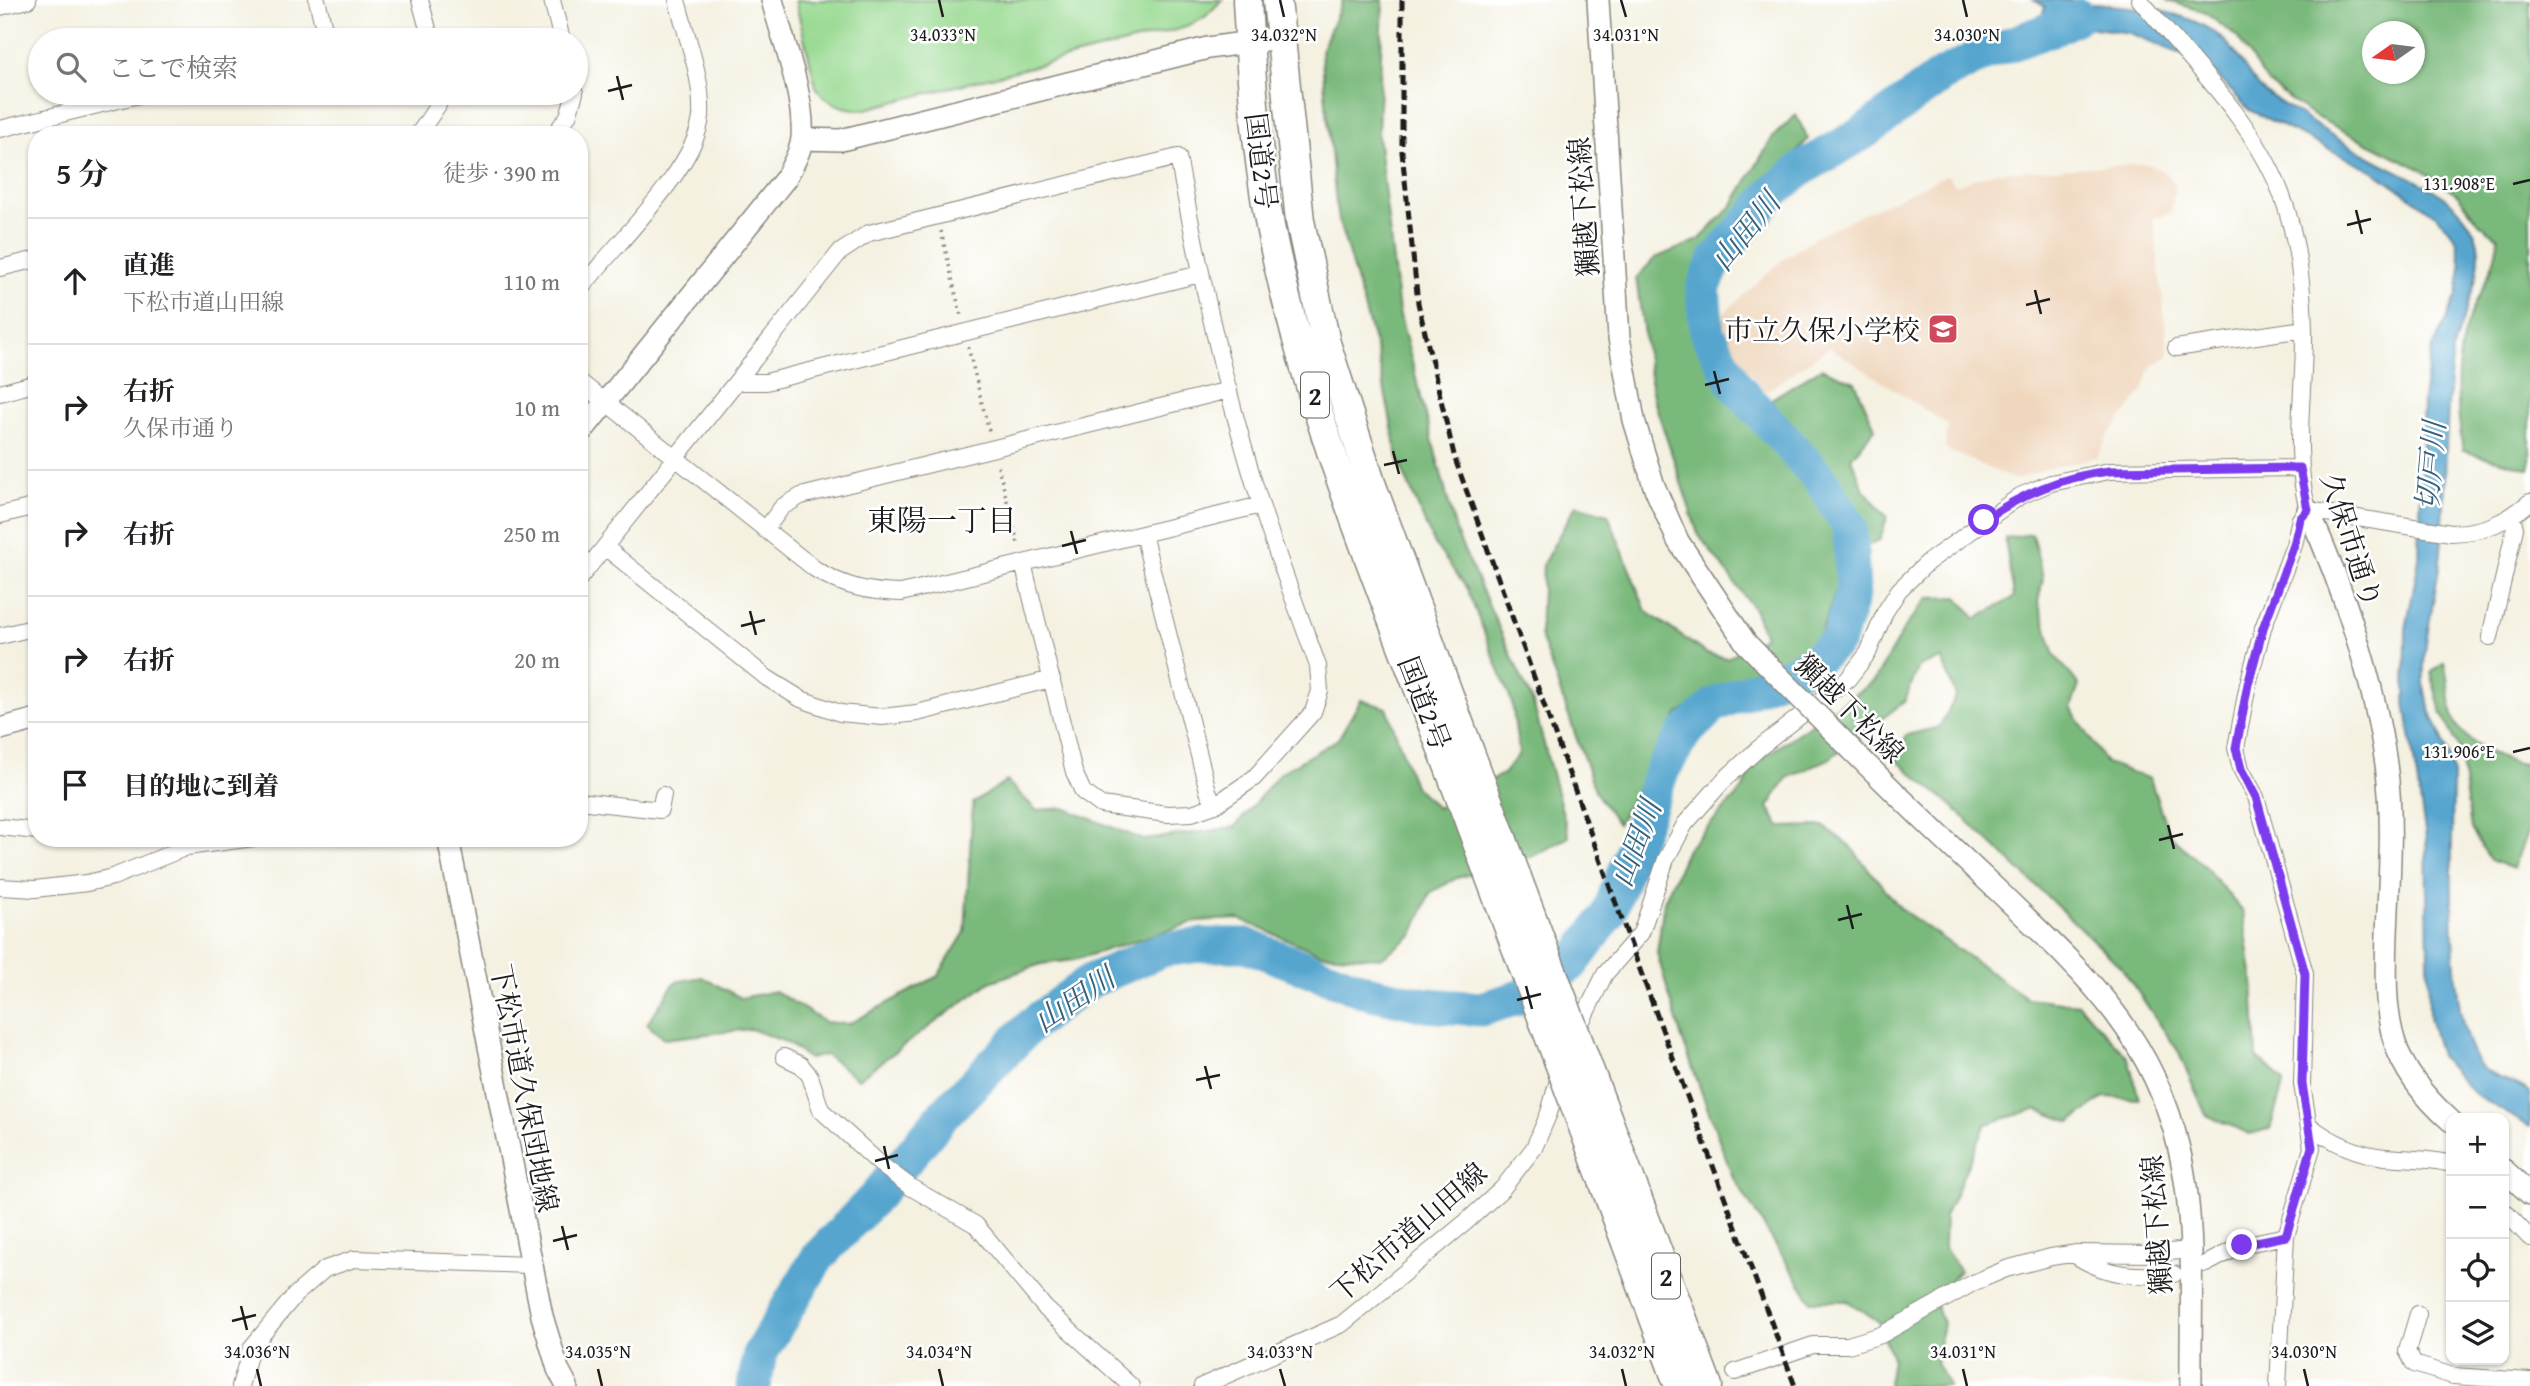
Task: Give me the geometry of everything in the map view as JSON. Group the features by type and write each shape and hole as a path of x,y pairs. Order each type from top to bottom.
{"highway":[{"name":"国道2号","path":"1247,0 1255,115 1270,226 1302,354 1345,492 1463,768"},
{"name":"国道2号","path":"1277,0 1300,221 1326,343 1463,768 1613,1172 1679,1386"},
{"name":"国道2号","path":"1613,1172 1707,1386"}],"street":[{"path":"0,7 28,0"},
{"path":"317,0 324,28"},
{"path":"421,0 427,28"},
{"path":"552,0 559,28"},
{"path":"588,276 681,167 694,144 701,118 700,92 677,0"},
{"path":"588,424 786,178 802,139 800,107 772,0"},
{"name":"獺越下松線","path":"1598,0 1619,338 1634,420 1654,486 1678,541 1746,643 1852,750 2055,946 2109,1002 2142,1051 2168,1105 2180,1151 2187,1199 2191,1386"},
{"name":"久保市通り","path":"2142,3 2254,141 2281,194 2297,256 2304,329 2300,468 2308,510 2326,550 2371,690 2386,764 2391,827 2387,1000 2394,1039 2405,1066 2427,1100 2446,1117"},
{"path":"802,139 841,139 1208,48 1249,40 1279,38"},
{"path":"0,129 97,105"},
{"path":"424,126 438,105"},
{"path":"561,126 571,105"},
{"path":"588,568 839,253 869,233 1178,157 1200,274 1229,390 1261,505 1318,666 1320,691 1313,712 1254,778 1214,805 1192,813 1167,814 1101,805 1083,792 1074,772 1023,563"},
{"path":"0,268 28,261"},
{"path":"738,382 766,382 1200,274"},
{"path":"2176,348 2304,329"},
{"path":"0,393 28,385"},
{"path":"588,388 826,576 865,592 901,593 1261,505"},
{"path":"765,530 782,507 801,496 1229,390"},
{"name":"下松市道山田線","path":"1202,1386 1342,1324 1405,1274 1502,1189 1534,1148 1549,1113 1558,1077 1587,1007 1605,975 1641,933 1666,859 1685,824 1723,781 1750,756 1848,679 1868,653 1885,612 1899,590 1928,562 2020,496 2080,475 2109,471 2300,468"},
{"path":"2278,1386 2286,1236 2312,1147 2302,1084 2305,974 2256,797 2241,769 2236,748 2248,684 2263,628 2294,545 2300,519 2308,510 2451,533 2472,532 2496,526 2530,502"},
{"path":"0,515 28,508"},
{"path":"2490,637 2515,528 2512,517"},
{"path":"1143,534 1208,791 1214,805"},
{"path":"605,547 767,678 800,699 840,713 883,717 917,713 1052,679"},
{"path":"0,636 28,629"},
{"path":"0,729 28,721"},
{"path":"588,802 660,810 663,796"},
{"path":"0,827 28,830"},
{"path":"0,887 35,889 87,883 113,877 187,847"},
{"name":"下松市道久保団地線","path":"450,847 541,1316 558,1369 567,1386"},
{"path":"784,1057 801,1065 810,1076 821,1111 880,1164 976,1225 1046,1309 1131,1386"},
{"path":"2309,1125 2329,1140 2365,1153 2429,1158 2446,1163"},
{"path":"2509,1175 2530,1195"},
{"path":"2509,1216 2530,1238"},
{"path":"2206,1264 2242,1245 2286,1236"},
{"path":"1735,1372 1813,1345 1848,1345 1881,1335 1973,1283 2006,1269 2077,1253 2151,1254 2189,1250"},
{"path":"2077,1253 2078,1257 2090,1264 2115,1275 2174,1274"},
{"path":"240,1386 251,1348 295,1295 325,1269 354,1259 531,1265"},
{"path":"2418,1314 2407,1351 2414,1364 2455,1381 2530,1381"}],"path":[{"path":"937,216 1023,563"}],"shaded area":[{"name":"市立久保小学校","path":"2147,164 2163,171 2175,183 2171,213 2153,217 2169,356 2150,368 2143,391 2108,436 2097,457 2046,469 2015,480 1945,449 1948,425 1829,347 1766,392 1722,339 1717,319 1782,260 1816,236 1947,175 1955,185 1997,172"}],"green space":[{"path":"795,0 1222,0 1204,18 1180,29 862,110 836,104 816,87"},
{"path":"1343,0 1383,0 1378,136 1399,312 1457,535 1533,703 1569,837 1533,856 1457,878 1430,893 1413,935 1381,958 1321,954 1239,919 1198,921 1074,960 1041,964 990,982 858,1079 826,1055 809,1059 786,1042 751,1029 664,1039 647,1024 675,982 702,977 741,998 775,991 825,1022 849,1024 938,976 965,932 973,803 1007,781 1036,810 1064,808 1144,840 1235,827 1280,773 1338,739 1361,700 1387,708 1414,786 1437,808 1503,774 1519,754 1512,703 1467,589 1433,542 1399,462 1377,352 1337,214 1321,51"},
{"path":"2166,0 2530,0 2530,469 2463,451 2458,407 2461,348 2468,321 2494,262 2498,237 2480,224 2457,194 2418,168 2310,114 2268,83 2237,37 2204,12"},
{"path":"1796,115 1808,139 1711,252 1697,294 1708,346 1749,413 1821,368 1855,382 1875,428 1851,458 1864,490 1887,517 1880,540 1846,563 1819,638 1791,662 1718,690 1678,714 1618,824 1596,793 1540,635 1543,564 1576,505 1608,514 1646,611 1707,654 1727,658 1765,636 1754,609 1698,534 1653,397 1636,278 1655,258 1699,240 1732,206 1773,137"},
{"path":"2032,534 2043,578 2038,602 2055,655 2079,685 2071,708 2106,763 2150,779 2169,834 2206,868 2243,912 2253,980 2257,1057 2284,1082 2270,1129 2250,1134 2206,1115 2178,1051 2121,967 1950,804 1896,760 1906,735 1940,727 1956,696 1942,659 1919,666 1905,701 1829,759 1787,778 1768,807 1780,827 1823,826 1849,845 1901,909 2027,998 2078,1004 2128,1057 2139,1099 2104,1097 2071,1122 2036,1109 1986,1124 1945,1216 1944,1247 1960,1271 1933,1297 1943,1323 1936,1363 1949,1386 1888,1386 1892,1358 1878,1321 1847,1301 1811,1301 1732,1175 1682,1039 1657,953 1664,901 1687,849 1742,790 1756,762 1874,681 1905,627 1928,598 1958,597 1976,619 2014,597 2005,538"},
{"path":"2444,662 2453,716 2460,730 2478,745 2500,757 2530,764 2530,825 2513,869 2490,860 2471,829 2459,748 2441,712 2431,673"}],"water":[{"name":"切戸川","path":"2034,0 2077,0 2089,4 2144,8 2181,16 2198,23 2228,44 2267,94 2347,144 2434,190 2458,209 2475,234 2479,262 2453,351 2441,552 2427,634 2424,682 2429,706 2453,772 2452,924 2460,1007 2468,1040 2479,1064 2496,1076 2530,1092 2530,1127 2473,1093 2440,1056 2429,1017 2426,837 2405,703 2406,629 2419,559 2423,398 2432,350 2457,295 2461,267 2457,241 2438,217 2374,171 2249,110 2208,66 2130,33 2087,27 2034,39 2045,7"}],"waterway":[{"name":"山田川","path":"754,1386 760,1353 818,1257 877,1195 944,1114 1032,1024 1090,981 1162,950 1202,945 1246,945 1367,992 1426,1005 1481,1009 1527,995 1572,964 1608,915 1662,771 1684,734 1714,705 1809,665 1838,640 1853,593 1850,527 1821,480 1736,386 1707,333 1703,289 1716,259 1775,190 1806,166 1863,133 1941,76 1986,53 2060,26 2078,16"}],"railway":[{"path":"1402,0 1402,152 1418,303 1455,459 1643,978 1795,1386"}],"place":[{"name":"市立久保小学校","path":"1943,329"}],"district":[{"name":"東陽一丁目","path":"942,520"}],"route":[{"path":"1984,520 2020,496 2080,475 2109,471 2300,468 2308,510 2300,519 2294,545 2263,628 2248,684 2236,748 2241,769 2256,797 2280,894 2305,974 2302,1084 2312,1147 2286,1236 2242,1245"}]}
